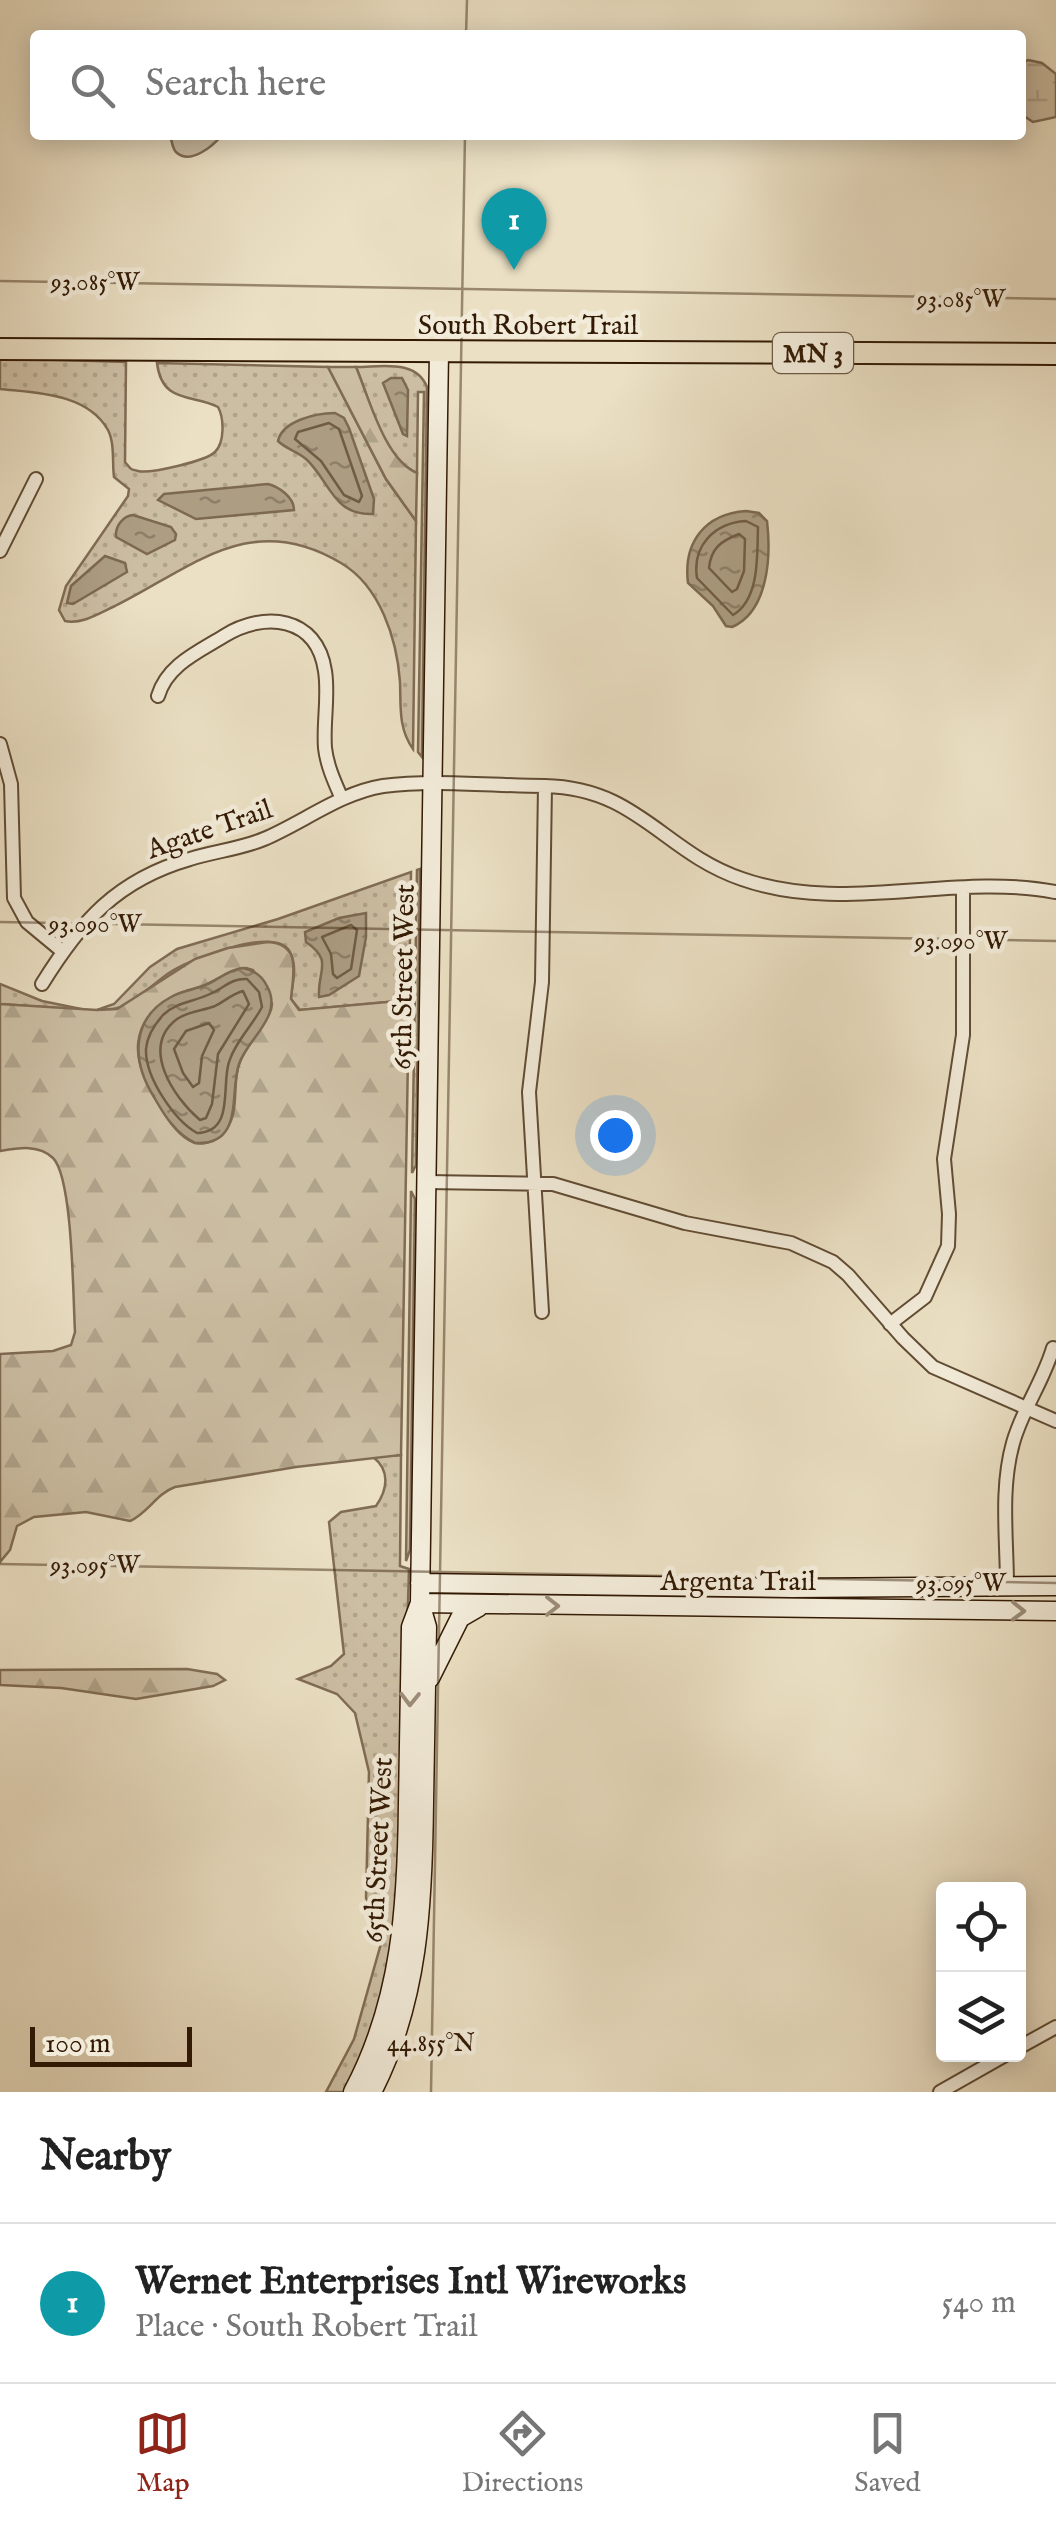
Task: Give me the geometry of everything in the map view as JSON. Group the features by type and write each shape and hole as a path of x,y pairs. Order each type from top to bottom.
{"main road":[{"name":"South Robert Trail","path":"0,349 1056,354"}],"street":[{"name":"65th Street West","path":"372,2092 400,2022 419,1939 427,1627 420,1603 420,1583 439,351"},
{"path":"0,550 36,479"},
{"path":"158,696 174,668 241,626 266,620 294,626 315,644 324,665 326,754 342,799"},
{"path":"0,744 12,784 14,898 32,928 62,951"},
{"name":"Agate Trail","path":"42,984 62,951 98,908 136,882 190,858 266,839 342,799 384,786 583,789 609,797 635,812 693,856 761,885 818,894 1006,886 1055,892"},
{"path":"542,1312 528,1092 542,982 545,786"},
{"path":"890,1324 925,1297 948,1246 944,1159 963,1035 963,890"},
{"path":"426,1182 532,1182 585,1192 685,1224 773,1238 832,1262 866,1292 890,1324 933,1367 1056,1421"},
{"path":"842,1608 874,1601 985,1598 1007,1586 1007,1469 1013,1440 1053,1348"},
{"name":"Argenta Trail","path":"420,1583 792,1588 1056,1586"},
{"name":"65th Street West","path":"353,2092 386,2012 404,1931 410,1627 420,1603"},
{"name":"Argenta Trail","path":"420,1603 1056,1612"},
{"path":"426,1688 460,1618 472,1609 489,1606"},
{"path":"1026,2044 1056,2027"},
{"path":"940,2092 993,2062"}],"green space":[{"path":"1026,61 1042,63 1056,74 1056,117 1033,122 1026,117"},
{"path":"171,140 217,140 188,157 176,152"},
{"path":"0,358 126,362 125,462 132,469 144,471 210,456 222,436 218,407 172,392 160,376 157,363 328,367 386,479 416,521 413,749 403,725 395,648 376,599 355,573 309,548 279,541 224,550 97,615 65,621 59,610 66,586 129,489 114,477 110,435 99,418 60,397 0,389"},
{"path":"328,367 356,367 387,442 406,466 417,473 416,521 386,479"},
{"path":"356,367 407,368 422,378 427,387 422,757 418,752 424,392 418,392 417,473 386,442"},
{"path":"420,869 416,1165 412,1173 417,870"},
{"path":"411,872 409,1000 300,1010 291,999 294,970 290,952 282,945 268,942 233,947 197,959 172,971 128,1004 97,1010 114,1004 150,967 177,949 278,919"},
{"path":"268,942 286,948 294,971 291,999 299,1010 409,1000 401,1455 175,1487 130,1521 86,1512 34,1517 17,1526 10,1550 0,1562 0,1354 53,1351 71,1345 75,1332 68,1213 60,1170 53,1158 41,1151 0,1151 0,1004 117,1009 195,959 228,948","holes":["235,970 253,970 272,1004 271,1010 240,1062 228,1127 212,1141 193,1142 173,1125 142,1072 138,1043 141,1030 148,1017 176,995"]},
{"path":"0,984 42,1001 86,1010 0,1004"},
{"path":"411,1191 415,1199 410,1550 406,1561"},
{"path":"401,1455 400,1566 409,1569 399,1897 393,1954 369,2040 345,2092 326,2092 354,2039 384,1933 366,1898 369,1772 355,1713 337,1694 298,1679 331,1666 344,1654 329,1522 341,1512 376,1506 385,1480 379,1462 373,1457"},
{"path":"187,1669 217,1674 225,1680 213,1686 136,1699 61,1688 0,1685 0,1670"}],"water":[{"path":"402,378 408,390 407,436 383,383"},
{"path":"335,413 344,418 349,428 374,499 373,514 360,513 341,503 306,459 278,441 293,423"},
{"path":"268,484 285,493 294,510 196,519 158,500 164,494"},
{"path":"746,511 759,513 767,521 767,565 754,608 732,627 726,626 713,606 688,583 687,568 693,543 708,524"},
{"path":"133,515 171,527 175,540 147,554 116,537 120,522"},
{"path":"105,556 125,563 127,572 73,604 67,603 71,586"},
{"path":"366,913 359,976 319,997 322,961 306,942 305,932 339,918"},
{"path":"243,968 265,982 271,1007 239,1064 228,1127 211,1142 195,1143 171,1123 147,1084 139,1056 142,1029 148,1017 171,997"}],"place":[{"name":"Wernet Enterprises Intl Wireworks","path":"514,270"}]}
